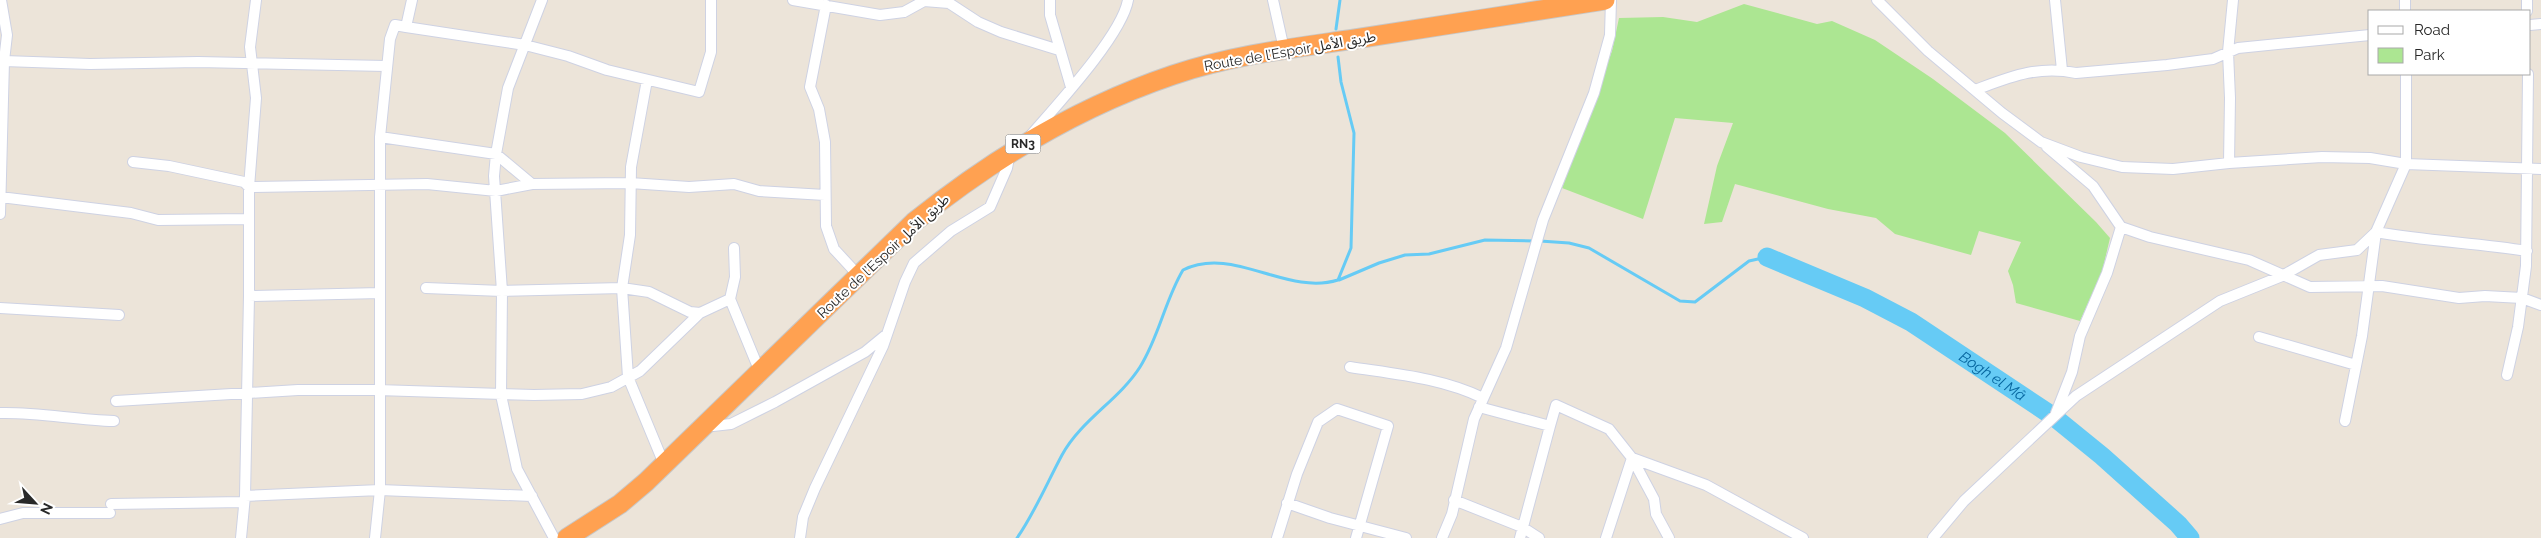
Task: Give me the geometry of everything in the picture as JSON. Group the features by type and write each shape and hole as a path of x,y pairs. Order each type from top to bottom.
{"highway":[{"name":"Route de l’Espoir طريق الأمل","path":"567,538 620,504 664,464 914,222 957,188 1017,148 1123,94 1212,63 1605,0"}],"street":[{"path":"0,214 4,61 8,34 2,20 1,0"},
{"path":"241,538 244,499 249,296 249,186 256,98 254,65 250,48 256,0"},
{"path":"406,27 412,0"},
{"path":"542,0 508,88 494,176 502,291 501,395 517,469 554,538"},
{"path":"375,538 380,490 378,390 380,137 386,66 395,26 525,45 646,80 699,92 712,52 711,0"},
{"path":"793,0 880,15 904,12 924,1 949,3 978,22 994,29 1059,50"},
{"path":"1050,0 1050,15 1071,88"},
{"path":"800,538 804,517 815,488 859,401 888,334 914,263 952,231 990,207 1017,148 1071,88 1115,31 1128,0"},
{"path":"1273,0 1284,50"},
{"path":"1442,538 1454,500 1469,437 1481,403 1506,348 1554,189 1594,93 1610,35 1611,0"},
{"path":"1877,0 1928,51 2093,186 2121,227 2150,237 2249,260 2282,276 2310,286 2369,285 2458,298 2485,296 2522,298 2541,305"},
{"path":"2055,0 2062,70"},
{"path":"2229,163 2230,98 2228,52 2233,0"},
{"path":"826,5 810,87 819,109 825,142 826,226 834,249 858,276"},
{"path":"1975,90 2025,72 2062,70 2076,73 2167,65 2213,58 2238,48 2368,35"},
{"path":"4,61 90,64 198,62 254,65 308,63 386,66"},
{"path":"2345,421 2356,365 2376,232 2406,164 2406,75"},
{"path":"2507,375 2522,298 2527,251 2528,75"},
{"path":"646,80 630,183 630,235 622,288 628,377 664,464"},
{"path":"380,137 496,154 532,184"},
{"path":"2041,142 2080,157 2122,167 2173,169 2229,163 2370,158 2406,164 2541,169"},
{"path":"133,162 169,166 244,182 249,186 381,183 427,184 496,191 532,184 630,183 689,187 734,184 759,190 825,195"},
{"path":"1,197 131,213 158,220 250,219"},
{"path":"2054,417 2072,372 2080,336 2107,273 2121,227"},
{"path":"2376,232 2527,251"},
{"path":"1933,538 1964,501 2076,396 2220,301 2282,276 2319,255 2357,250 2376,232"},
{"path":"734,248 735,277 730,300 760,372"},
{"path":"426,288 502,291 622,288 649,292 690,312 700,313"},
{"path":"249,296 380,293"},
{"path":"116,401 246,395 298,390 378,390 501,395 582,394 611,387 640,371 700,313 730,300"},
{"path":"0,308 119,315"},
{"path":"703,427 731,424 775,402 865,352 888,334"},
{"path":"2259,337 2356,365"},
{"path":"1350,367 1403,375 1462,388 1481,403 1550,426"},
{"path":"1520,538 1556,405 1608,429 1632,458 1654,499 1656,514 1669,538"},
{"path":"1277,538 1287,503 1318,422 1336,409 1388,426 1356,538"},
{"path":"0,413 28,412 85,420 114,421"},
{"path":"1606,538 1632,458"},
{"path":"1632,458 1706,485 1803,538"},
{"path":"0,519 24,513 110,509 380,490 532,496"},
{"path":"1454,500 1522,527 1538,538"},
{"path":"1287,503 1330,518 1360,524 1406,538"}],"green space":[{"path":"1744,4 1817,24 1832,21 1875,40 1933,79 2005,133 2110,238 2102,272 2080,321 2016,303 2008,271 2021,242 1979,231 1971,255 1895,234 1876,218 1828,209 1735,184 1722,222 1704,224 1717,166 1733,123 1675,118 1643,219 1562,188 1612,51 1619,18 1663,17 1697,22"}],"waterway":[{"path":"1336,29 1340,0"},
{"path":"1017,538 1070,443 1089,420 1122,390 1140,367 1147,355 1171,294 1183,270 1202,264 1221,263 1240,266 1299,282 1318,283 1338,280 1351,248 1354,133 1341,82 1338,57"},
{"path":"1339,280 1379,263 1405,255 1429,254 1485,240 1534,241"},
{"path":"1540,241 1569,243 1589,248 1680,301 1695,302 1749,261 1767,257"},
{"name":"Bogh el Mâ","path":"1767,257 1865,298 1911,322 2054,417 2102,456 2178,524 2190,538"}]}
